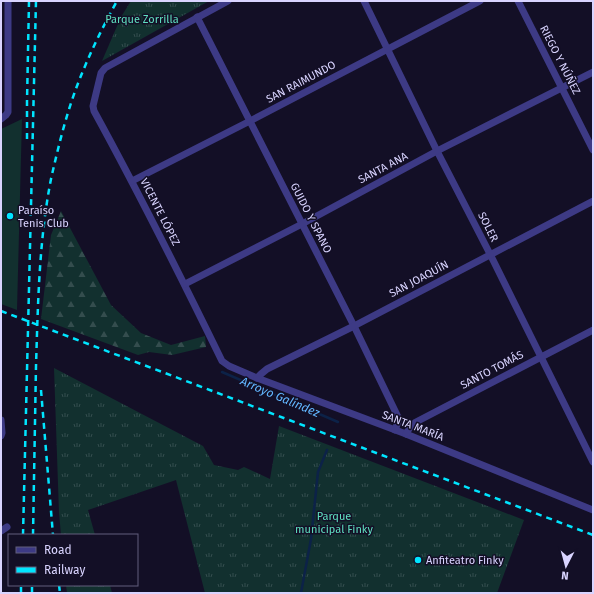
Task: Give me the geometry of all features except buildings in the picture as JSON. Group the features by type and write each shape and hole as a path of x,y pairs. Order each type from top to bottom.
{"street":[{"path":"1,119 6,116 8,112 8,1"},
{"path":"197,17 228,1"},
{"name":"SOLER","path":"364,1 437,152 490,254 592,459"},
{"name":"SAN RAIMUNDO","path":"132,181 480,1"},
{"name":"RIEGO Y NÚÑEZ","path":"518,1 593,150"},
{"name":"VICENTE LÓPEZ","path":"197,17 105,68 102,73 93,106 94,111 132,181 222,361 225,363"},
{"name":"GUIDO Y SPANO","path":"197,17 354,326 398,417 395,430"},
{"name":"SANTA ANA","path":"184,284 593,72"},
{"name":"SAN JOAQUÍN","path":"257,378 267,370 593,201"},
{"name":"SANTO TOMÁS","path":"406,434 410,427 416,422 593,330"},
{"name":"SANTA MARÍA","path":"225,363 257,378 406,434 593,510"},
{"path":"1,420 1,436"}],"green space":[{"name":"Parque Zorrilla","path":"131,1 209,1 102,61 121,17"},
{"name":"Paraíso Tenis Club","path":"22,119 17,310 1,304 1,129"},
{"path":"61,211 111,305 141,333 171,345 205,336 206,347 172,355 149,352 138,355 41,319 51,235"},
{"name":"Parque municipal Finky","path":"54,368 203,446 214,465 238,470 244,467 270,479 279,426 524,520 497,593 205,593 176,480 88,510 95,534 61,534"},
{"path":"66,586 110,586 112,593 67,593"}],"waterway":[{"name":"Arroyo Galíndez","path":"222,372 338,422"},
{"name":"Arroyo Galíndez","path":"301,593 311,539 318,472 327,450"}],"railway":[{"path":"27,139 29,1"},
{"path":"23,534 36,1"},
{"path":"33,534 38,295 47,202 59,144 73,97 91,53 117,1"},
{"path":"1,311 593,535"},
{"path":"41,390 53,534"},
{"path":"21,586 21,593"},
{"path":"32,586 32,593"},
{"path":"59,586 60,593"}],"place":[{"name":"Paraíso Tenis Club","path":"10,216"},
{"name":"Anfiteatro Finky","path":"418,560"}]}
